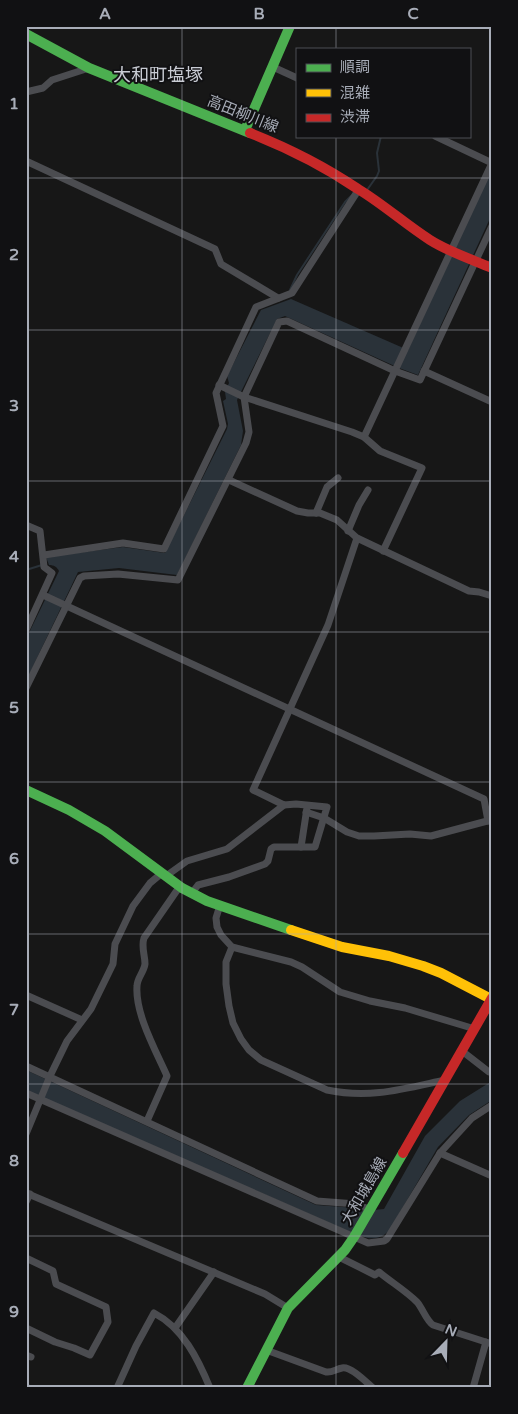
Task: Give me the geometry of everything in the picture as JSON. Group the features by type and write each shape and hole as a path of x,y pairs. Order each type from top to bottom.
{"main road":[{"path":"246,130 290,26"},
{"name":"高田柳川線","path":"27,35 89,68 246,130 291,150 359,190 430,240 492,268"},
{"path":"26,790 69,810 105,831 192,893 220,905 342,947 398,958 423,966 441,973 491,1001"},
{"name":"大和城島線","path":"247,1388 288,1308 339,1256 354,1237 491,1001"}],"street":[{"path":"272,67 296,78"},
{"path":"26,92 43,88 52,80 89,68"},
{"path":"364,437 492,162 439,138"},
{"path":"26,161 215,248 221,264 278,298"},
{"path":"44,555 123,543 164,550 223,426 216,393 256,307 292,293 359,190"},
{"path":"26,688 80,578 84,576 118,574 178,580 246,443 249,432 244,398 280,322 287,321 395,372 420,380 474,260 492,226"},
{"path":"424,371 492,402"},
{"path":"220,385 244,398 352,432 364,437 380,451 422,468 383,551"},
{"path":"316,513 327,487 338,478"},
{"path":"228,480 297,511 320,513 337,520 357,538 383,551 469,591 492,596"},
{"path":"348,531 358,505 368,490"},
{"path":"26,525 40,531 44,567 52,573 26,630"},
{"path":"43,595 66,606 290,710 484,800 490,820 431,836 410,834 360,836 347,832 307,808 296,804 284,805 253,790 290,710 328,625 357,538"},
{"path":"26,1134 67,1041 90,1009 113,964 115,944 133,906 150,883 187,861 227,849 284,805"},
{"path":"192,893 198,886 265,864 268,861 271,849 274,847 314,847 327,807 307,808"},
{"path":"300,847 307,808"},
{"path":"147,1122 167,1076 138,1006 137,986 144,965 142,944 144,938 180,886"},
{"path":"220,905 216,918 217,927 224,939 232,947 291,962 302,967 328,985 348,994 370,1001 405,1008 474,1029"},
{"path":"232,947 225,970 233,1023 249,1050 260,1060 335,1092 367,1095 392,1092 445,1080"},
{"path":"26,995 82,1020"},
{"path":"462,1051 489,1072 492,1071"},
{"path":"26,1066 317,1201 356,1204 371,1210"},
{"path":"26,1093 368,1243 387,1239 440,1153 472,1118 492,1106"},
{"path":"440,1153 492,1176"},
{"path":"26,1202 28,1194 265,1294 288,1308"},
{"path":"339,1256 375,1275 379,1272 416,1301 433,1325 489,1343 473,1388"},
{"path":"26,1258 53,1271 56,1284 106,1307 108,1322 90,1355 55,1342 26,1328"},
{"path":"175,1328 214,1272"},
{"path":"118,1388 136,1346 154,1313 165,1318 175,1328 196,1356 210,1388"},
{"path":"266,1350 326,1372 345,1368 355,1372 373,1388"}],"shaded area":[{"path":"492,169 492,214 418,375 285,316 277,319 237,400 243,431 241,445 177,575 119,568 78,572 26,681 26,639 59,571 55,566 49,565 46,557 123,547 165,553 227,429 228,424 223,401 226,399 225,392 229,383 227,376 261,310 291,299 408,350"},
{"path":"26,1070 316,1205 356,1208 363,1211 384,1209 425,1136 460,1101 492,1081 492,1100 469,1115 438,1147 389,1231 379,1237 369,1238 348,1231 26,1090"}],"waterway":[{"path":"367,190 379,171 377,153 381,138"},
{"path":"290,290 297,275 345,202 351,196"},
{"path":"26,570 42,565"}],"traffic: fast":[{"path":"245,130 290,26"},
{"path":"26,34 89,68 250,133"},
{"path":"26,790 69,810 105,831 182,888 207,901 291,930"},
{"path":"247,1388 288,1308 345,1250 403,1153"}],"traffic: slow":[{"path":"291,930 342,947 389,956 423,966 441,973 491,999"}],"traffic: jam":[{"path":"250,133 319,165 367,195 437,244 492,268"},
{"path":"403,1153 492,998"}],"district":[{"name":"大和町塩塚","path":"158,75"}]}
